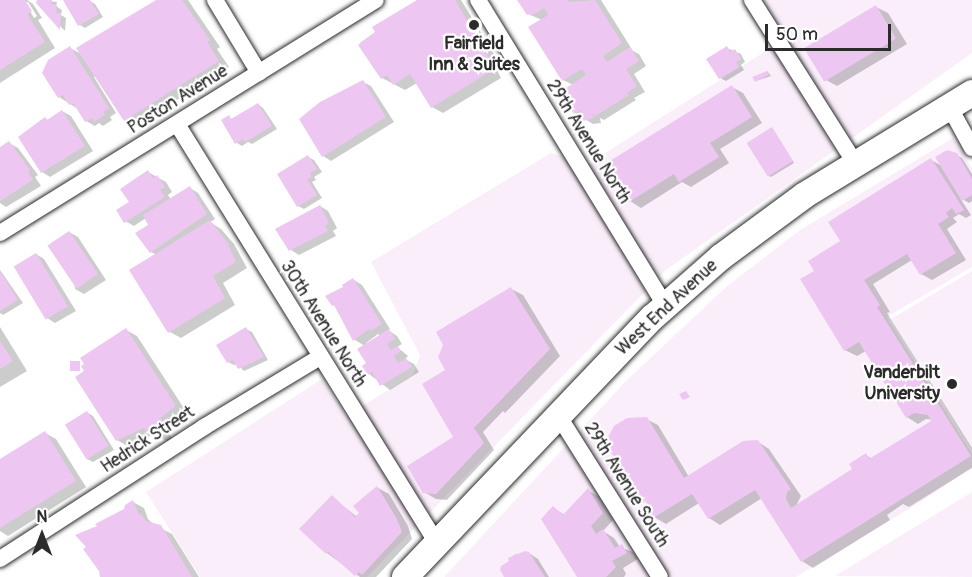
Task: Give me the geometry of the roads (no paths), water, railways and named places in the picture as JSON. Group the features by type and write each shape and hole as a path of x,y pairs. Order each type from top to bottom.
{"main road":[{"name":"West End Avenue","path":"405,577 665,305 758,228 855,164 972,93"}],"street":[{"path":"214,0 259,73"},
{"name":"Poston Avenue","path":"0,233 376,0"},
{"name":"29th Avenue North","path":"478,0 665,305"},
{"path":"752,0 855,164"},
{"path":"949,106 972,148"},
{"name":"30th Avenue North","path":"177,124 437,544"},
{"name":"Hedrick Street","path":"0,559 204,427 320,357"},
{"name":"29th Avenue South","path":"558,415 660,577"}],"place":[{"name":"Fairfield Inn & Suites","path":"474,25"},
{"name":"Vanderbilt University","path":"952,384"}]}
